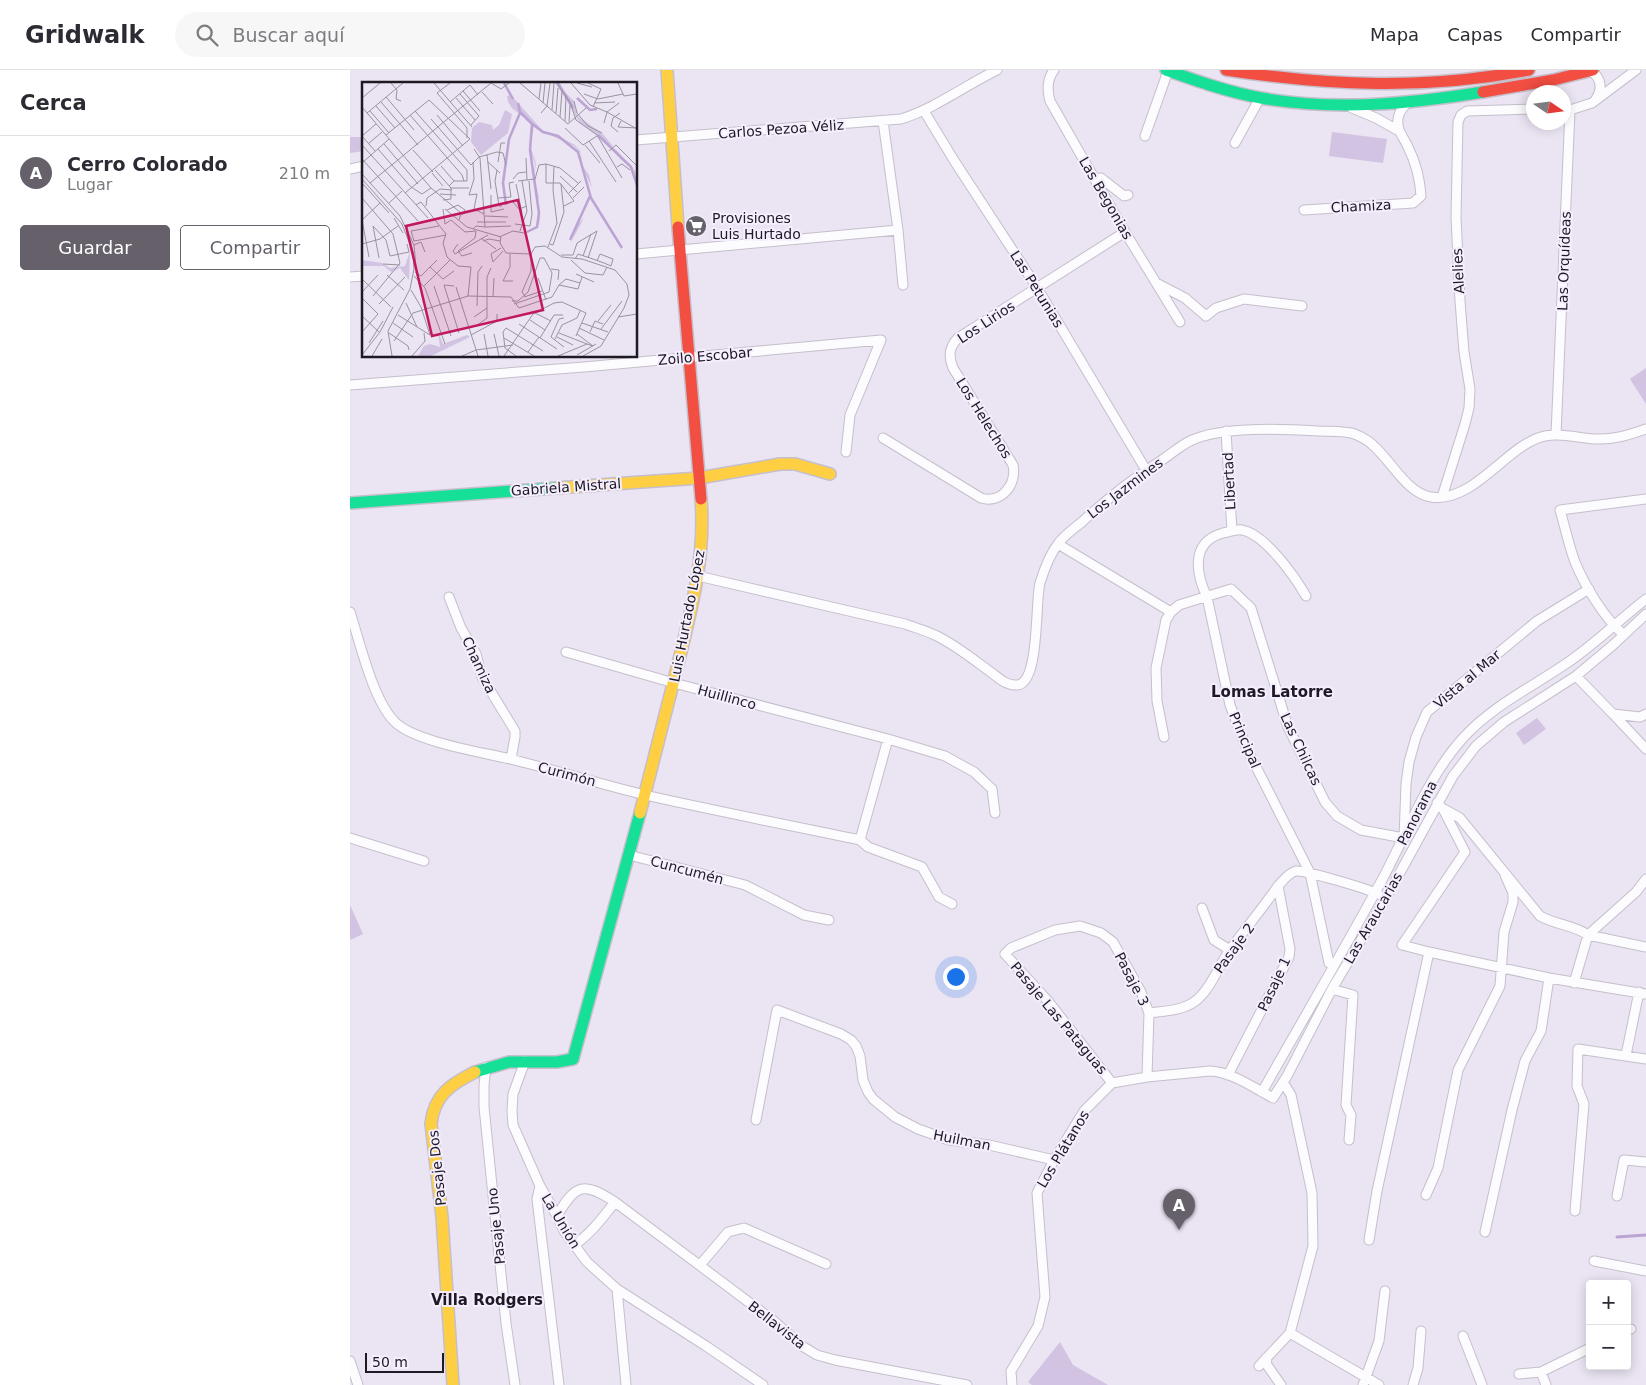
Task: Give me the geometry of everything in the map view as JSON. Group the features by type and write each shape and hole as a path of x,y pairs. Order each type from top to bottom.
{"main road":[{"name":"Luis Hurtado López","path":"574,1060 674,683 698,576 701,544 699,478 667,70"},
{"path":"1167,70 1214,87 1260,98 1351,107 1406,104 1550,81 1592,70"},
{"path":"1226,70 1315,81 1383,84 1459,80 1529,70"},
{"name":"Gabriela Mistral","path":"350,503 699,478 780,464 795,464 830,474"},
{"name":"Pasaje Dos","path":"453,1385 447,1271 440,1189 433,1140 432,1117 437,1099 456,1082 486,1067 525,1061 562,1062 574,1060"}],"street":[{"name":"Carlos Pezoa Véliz","path":"638,140 902,119 924,111 972,82 997,70"},
{"name":"Las Begonias","path":"1054,70 1048,83 1050,101 1180,322"},
{"path":"1145,136 1167,70"},
{"path":"1592,70 1598,77 1601,87 1599,96 1592,103"},
{"name":"Las Orquídeas","path":"1571,109 1592,103 1636,70"},
{"path":"1235,143 1260,98"},
{"path":"1399,131 1400,112 1406,104"},
{"path":"1351,107 1399,131"},
{"name":"Alelies","path":"1442,497 1467,416 1470,389 1464,352 1456,217 1458,122 1460,115 1467,111 1526,109"},
{"name":"Las Petunias","path":"924,111 1038,289 1146,470"},
{"path":"883,121 898,230 902,285"},
{"name":"Las Orquídeas","path":"1556,435 1566,130"},
{"name":"Chamiza","path":"1304,210 1413,203 1421,196 1420,179 1408,146 1399,131"},
{"path":"1095,179 1101,178 1119,193 1124,196 1128,195"},
{"path":"638,254 898,230"},
{"name":"Los Lirios","path":"950,348 958,338 1126,232"},
{"path":"1157,283 1185,298 1206,316 1216,308 1244,299 1302,306"},
{"name":"Zoilo Escobar","path":"350,385 689,358 881,340 850,415 846,452"},
{"name":"Los Helechos","path":"883,438 981,498 991,500 1003,494 1009,488 1014,478 1013,465 953,368 950,359 950,348"},
{"name":"Los Jazmines","path":"698,576 905,624 935,635 965,653 1004,683 1016,686 1022,685 1030,674 1036,638 1036,612 1040,584 1048,561 1058,544 1100,505 1146,470 1188,442 1206,435 1226,431 1301,430 1354,434 1369,442 1380,451 1405,481 1420,494 1442,497 1466,489 1539,437 1556,435 1596,439 1613,438 1628,436 1646,429"},
{"name":"Libertad","path":"1226,431 1232,531"},
{"path":"1624,635 1613,626 1589,589 1575,562 1560,510 1646,499"},
{"path":"1232,531 1242,530 1263,542 1295,578 1306,596"},
{"name":"Principal","path":"1232,531 1219,534 1202,547 1198,570 1199,581 1206,597 1230,705 1246,747 1310,873 1329,963 1334,966"},
{"path":"1058,544 1171,612"},
{"name":"Las Chilcas","path":"1206,597 1231,589 1251,608 1288,728 1325,802 1337,816 1361,830 1404,838"},
{"name":"Vista al Mar","path":"1404,838 1406,784 1409,762 1416,736 1428,712 1537,621 1589,589"},
{"name":"Chamiza","path":"449,597 461,628 476,654 482,677 515,731 511,759"},
{"path":"1164,736 1156,687 1156,668 1166,620 1179,605 1206,597"},
{"name":"Panorama","path":"1262,1092 1375,892 1404,838 1428,787 1446,758 1464,736 1492,712 1567,664 1646,599"},
{"name":"Curimón","path":"350,612 374,684 388,714 396,723 409,731 441,743 511,759 644,794 860,840 868,847 922,867 940,897 952,904"},
{"name":"Las Araucarias","path":"1262,1092 1273,1098 1332,989 1440,806 1454,776 1476,746 1504,722 1576,676 1646,614"},
{"name":"Huillinco","path":"566,652 945,756 974,772 992,789 995,813"},
{"path":"1576,676 1646,749"},
{"path":"1613,714 1640,717 1646,714"},
{"path":"860,840 888,739"},
{"path":"1440,806 1460,818 1540,916 1552,923 1581,930 1588,935 1646,946"},
{"path":"1440,806 1465,852 1402,944 1429,952 1549,978 1643,993 1626,1055"},
{"path":"350,838 424,861"},
{"name":"Cuncumén","path":"629,855 745,885 804,915 829,920"},
{"name":"Pasaje 2","path":"1149,1013 1185,1007 1195,1002 1202,995 1230,950 1286,877 1295,871 1310,873"},
{"path":"1310,873 1375,892 1386,898"},
{"path":"1426,1195 1438,1168 1458,1070 1500,986 1504,932 1513,902 1513,893 1505,875"},
{"path":"1574,982 1588,935 1636,892 1646,879"},
{"name":"Pasaje 1","path":"1228,1075 1289,957 1290,948 1278,886"},
{"path":"1202,908 1214,940 1230,950"},
{"name":"Pasaje Las Pataguas","path":"1112,1083 1048,1001 1005,954 1011,948 1055,930 1080,926 1101,933 1113,942"},
{"name":"Pasaje 3","path":"1113,942 1141,992 1149,1013 1147,1077"},
{"path":"1369,1240 1376,1191 1429,952"},
{"path":"1484,1232 1525,1061 1541,1031 1549,978"},
{"path":"1332,989 1353,995 1346,1105 1351,1116 1349,1140"},
{"name":"Huilman","path":"756,1120 777,1010 841,1034 851,1040 860,1056 863,1080 873,1099 895,1116 918,1129 949,1140 989,1145 1054,1160"},
{"path":"1575,1211 1584,1104 1577,1086 1578,1049 1646,1059"},
{"name":"La Unión","path":"525,1061 514,1094 513,1125 540,1186 564,1231 574,1245 587,1262 617,1289 763,1385"},
{"name":"Pasaje Uno","path":"486,1067 484,1108 514,1385"},
{"path":"1112,1083 1147,1077 1210,1071 1228,1075 1262,1092"},
{"path":"1259,1366 1290,1333 1313,1246 1312,1193 1290,1095 1282,1082"},
{"name":"Los Plátanos","path":"1012,1385 1011,1371 1038,1326 1045,1297 1037,1193 1054,1160 1084,1111 1112,1083"},
{"path":"1617,1196 1624,1160 1646,1162"},
{"path":"540,1186 538,1199 559,1385"},
{"name":"Bellavista","path":"557,1216 566,1200 576,1190 584,1188 593,1189 615,1202 774,1321 802,1346 817,1354 835,1360 967,1385"},
{"path":"574,1245 591,1231 615,1202"},
{"path":"700,1265 728,1232 744,1228 826,1264"},
{"path":"1594,1261 1646,1272"},
{"path":"617,1289 626,1385"},
{"path":"1365,1381 1379,1341 1385,1291"},
{"path":"1413,1385 1418,1368 1421,1331"},
{"path":"1290,1333 1365,1381 1379,1385"},
{"path":"1463,1336 1482,1385"},
{"path":"1520,1374 1541,1372 1586,1350"},
{"path":"1266,1358 1267,1365 1281,1385"},
{"path":"350,1361 358,1385"},
{"path":"1541,1372 1546,1385"}],"shaded area":[{"path":"1332,132 1387,139 1383,163 1329,156"},
{"path":"350,137 360,137 362,138 362,151 350,153"},
{"path":"1646,368 1646,404 1630,379"},
{"path":"1537,718 1546,729 1524,745 1516,733"},
{"path":"350,905 363,934 350,940"},
{"path":"1060,1342 1073,1365 1108,1385 1032,1385 1028,1382"}],"waterway":[{"path":"1617,1237 1646,1235"}],"traffic: fast":[{"path":"1166,70 1249,96 1316,104 1400,103 1483,92"},
{"path":"350,503 556,488"},
{"path":"475,1072 509,1062 557,1062 573,1059 640,813"}],"traffic: slow":[{"path":"667,70 678,227"},
{"path":"556,488 699,478 780,464 795,464 830,474"},
{"path":"640,813 696,586 701,543 701,499"},
{"path":"453,1385 442,1217 431,1124 436,1105 445,1092 458,1081 475,1072"}],"traffic: jam":[{"path":"1226,70 1303,80 1378,84 1452,81 1529,70"},
{"path":"1483,92 1553,80 1593,70"},
{"path":"678,227 701,499"}],"place":[{"name":"Provisiones Luis Hurtado","path":"696,226"},
{"name":"Cerro Colorado","path":"1179,1230"}],"district":[{"name":"Lomas Latorre","path":"1272,692"},
{"name":"Villa Rodgers","path":"487,1300"}]}
